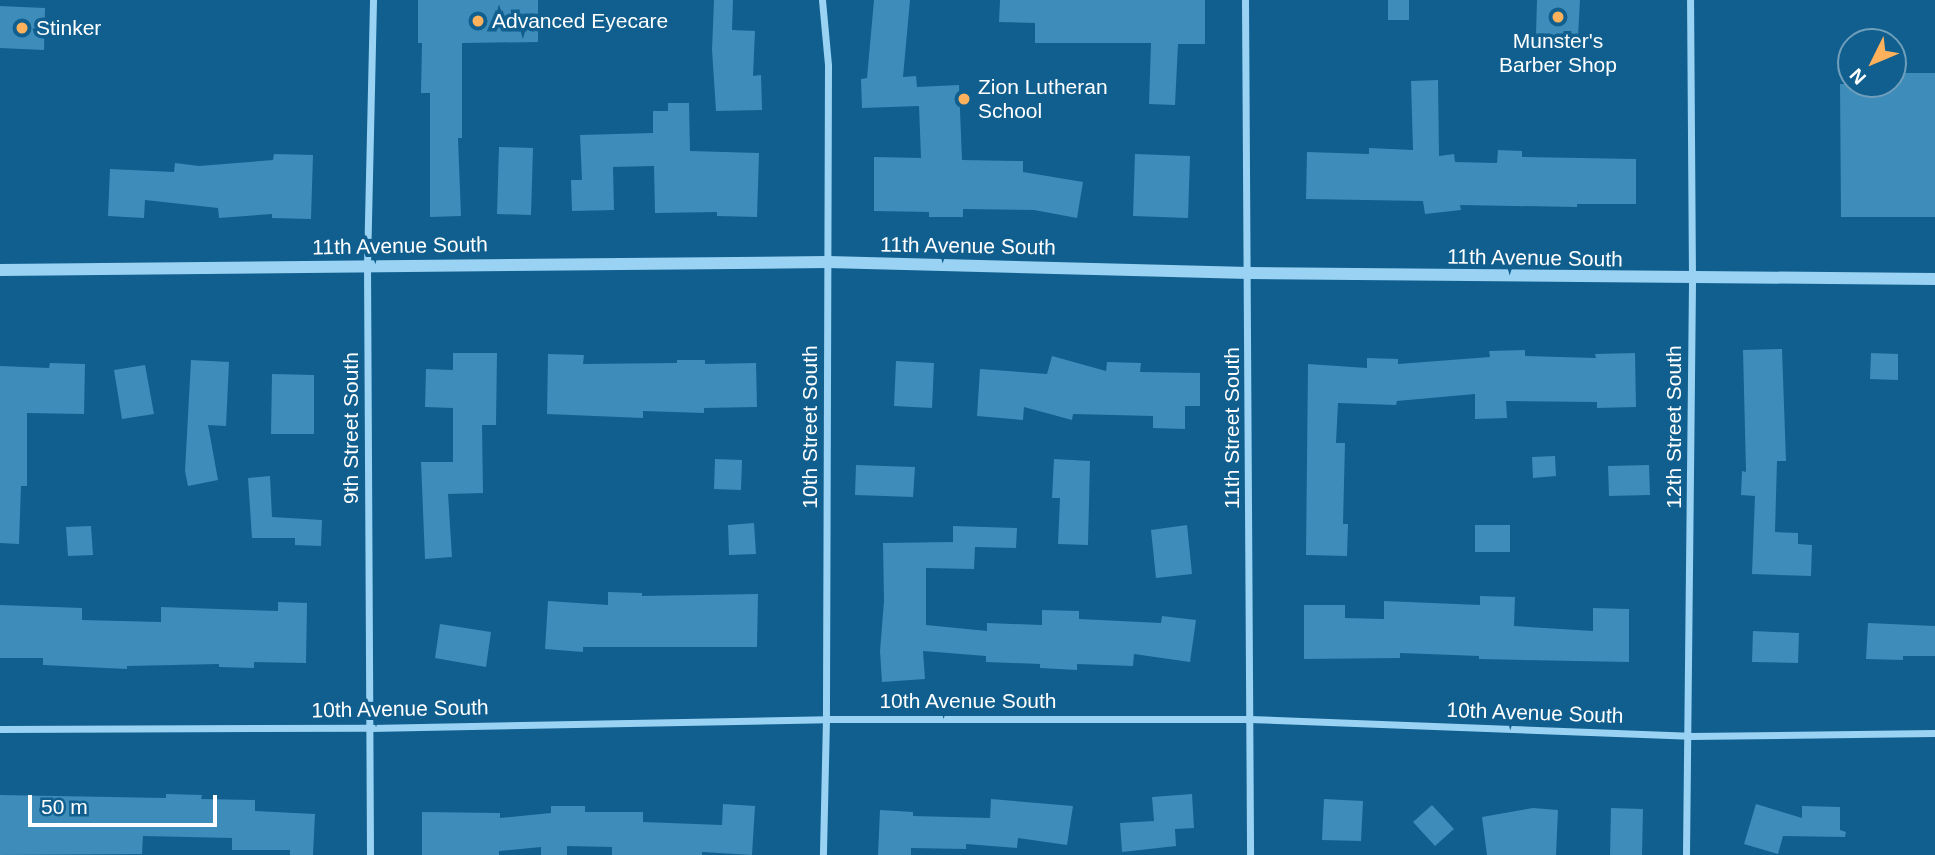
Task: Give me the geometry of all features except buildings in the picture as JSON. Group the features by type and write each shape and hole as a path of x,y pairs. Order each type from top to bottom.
{"street":[{"name":"9th Street South","path":"370,855 367,265 373,0"},
{"name":"10th Street South","path":"822,0 828,65 826,719 823,855"},
{"name":"11th Street South","path":"1245,0 1249,272 1250,855"},
{"name":"12th Street South","path":"1686,855 1692,279 1690,0"},
{"name":"11th Avenue South","path":"0,270 828,262 1692,279 1935,279"},
{"name":"10th Avenue South","path":"0,729 370,728 826,719 1250,719 1689,736 1935,733"}],"place":[{"name":"Munster's Barber Shop","path":"1558,17"},
{"name":"Advanced Eyecare","path":"478,21"},
{"name":"Stinker","path":"22,28"},
{"name":"Zion Lutheran School","path":"964,99"}]}
